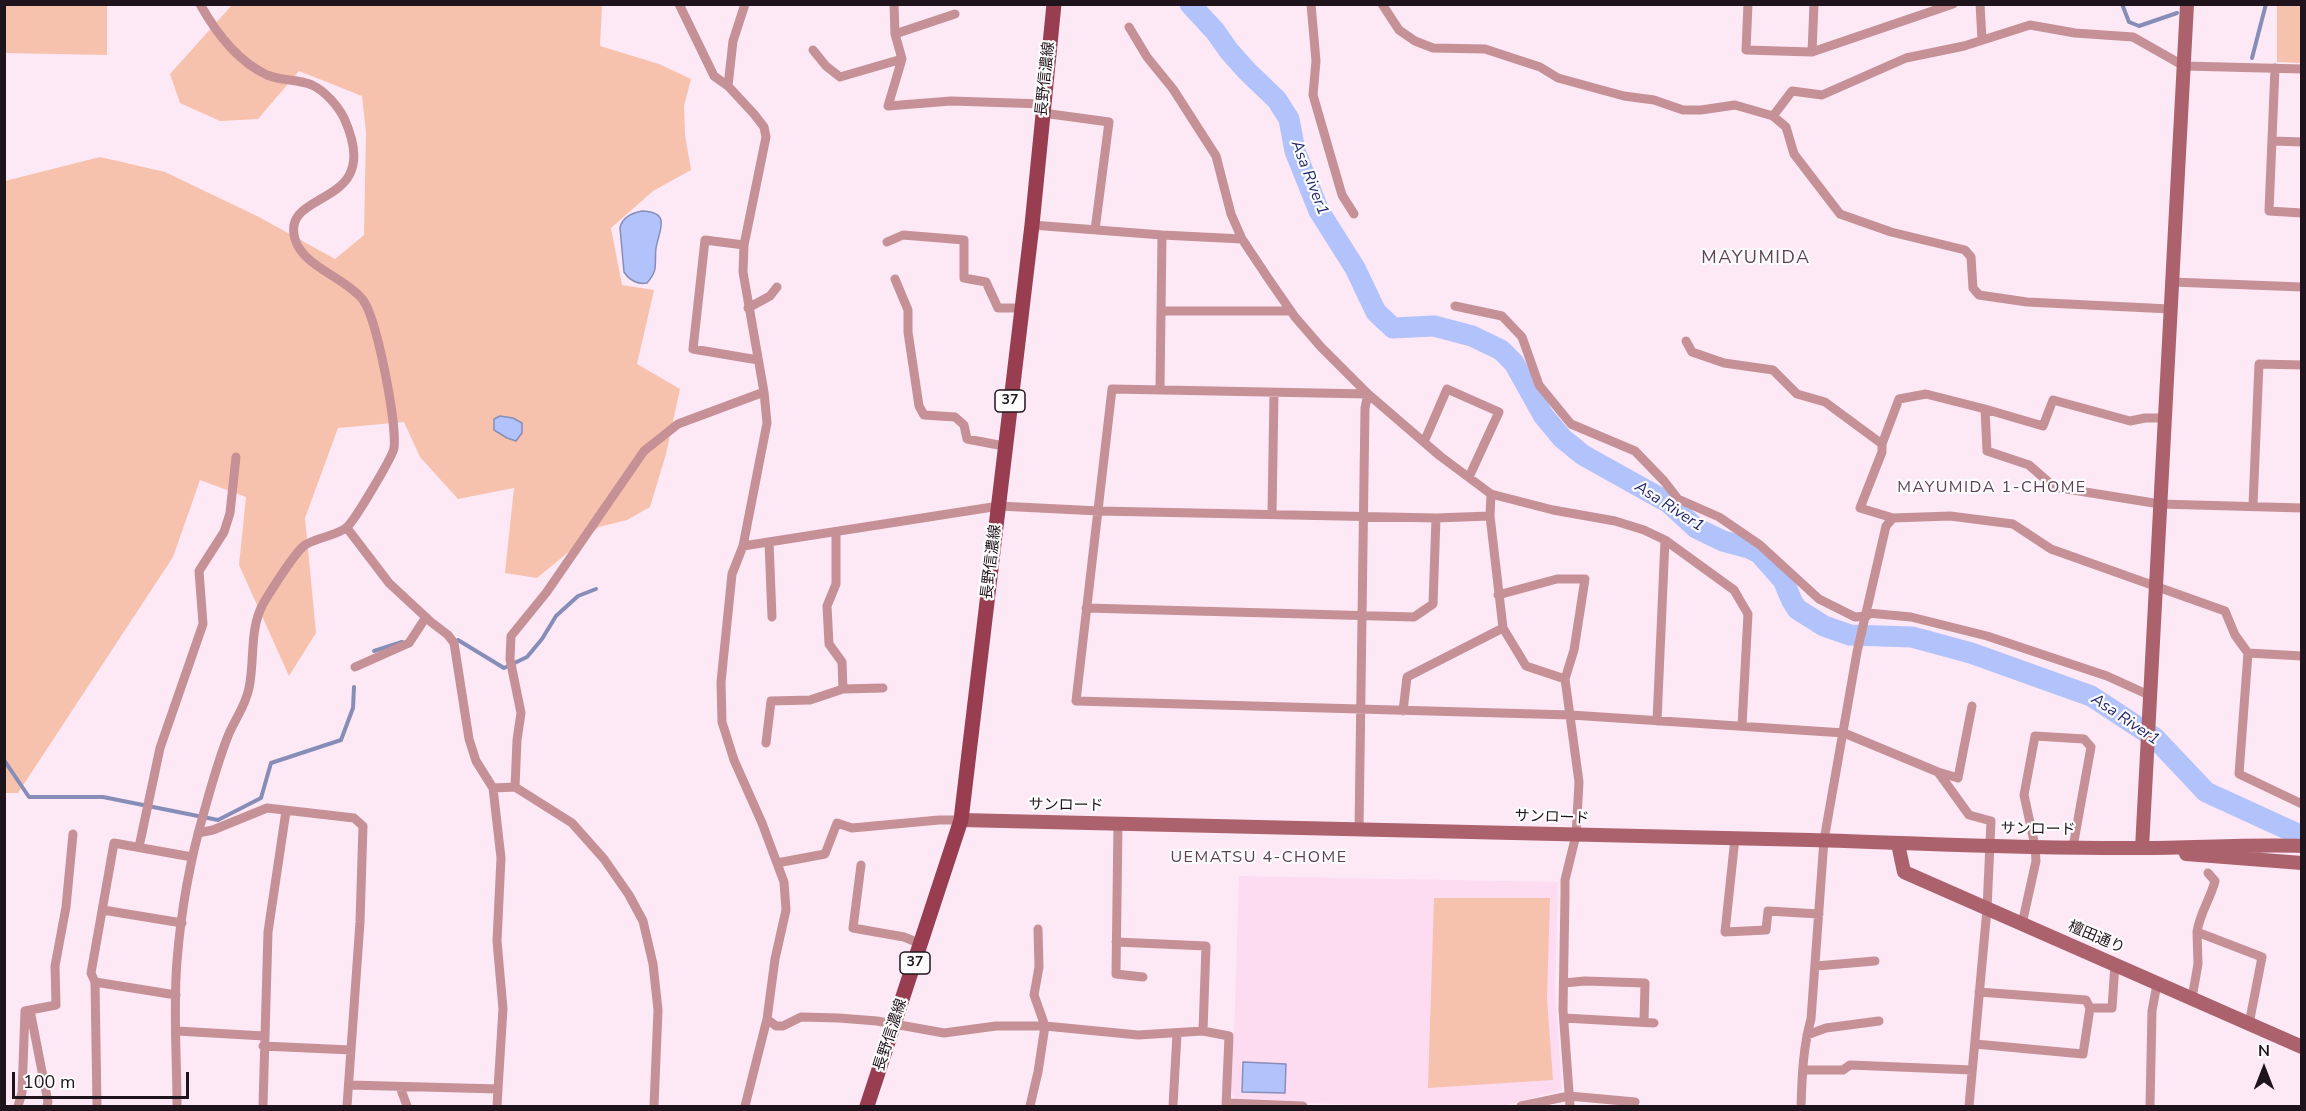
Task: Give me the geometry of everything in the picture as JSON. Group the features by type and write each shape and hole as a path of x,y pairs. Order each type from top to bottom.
{"main road":[{"name":"長野信濃線","path":"867,1107 961,820 1032,225 1054,4"}],"street":[{"path":"177,1107 176,964 192,857 228,737 249,690 255,623 263,605 303,546 346,528 394,449 390,406 378,338 365,302 342,281 304,256 295,239 295,222 304,209 342,186 354,167 354,141 341,113 326,94 312,85 270,77 253,67 227,45 200,4"},
{"path":"679,4 714,76 728,86 764,127 766,137 744,245 743,272 764,392 767,423 743,546 732,574 721,682 722,722 734,760 784,882 786,910 775,959 767,1019 745,1107"},
{"path":"728,86 733,41 745,4"},
{"path":"894,4 895,34 902,59 888,106 951,101 1043,108 1109,122 1095,230"},
{"path":"1311,4 1316,61 1313,95 1342,195 1354,214"},
{"path":"1382,4 1399,30 1415,41 1433,48 1485,49 1540,67 1558,78 1624,96 1654,100 1683,110 1736,105 1773,117 1786,127 1794,154 1840,214 1891,232 1965,250 1971,257 1973,288 1979,295 2027,302 2170,309"},
{"path":"1748,4 1746,50 1812,52 1953,4"},
{"path":"1812,52 1814,4"},
{"path":"1980,4 1982,40"},
{"path":"2142,848 2187,4"},
{"path":"895,34 955,14"},
{"path":"1773,117 1792,90 1822,95 1906,58 1964,46 2030,25 2075,33 2133,37 2184,66 2301,69"},
{"path":"1129,27 1147,57 1173,89 1216,156 1231,214 1242,238 1291,310 1321,347 1368,394 1424,442 1491,494 1553,510 1616,521 1644,530 1665,540 1734,590 1748,614 1742,726"},
{"path":"813,50 826,66 840,77 902,59"},
{"path":"2275,68 2269,211 2301,213"},
{"path":"2273,141 2301,142"},
{"path":"1032,225 1162,235 1242,238"},
{"path":"887,242 903,235 964,240 964,278 986,282 998,308 1021,308"},
{"path":"1160,388 1162,235"},
{"path":"744,245 705,240 693,349 758,360"},
{"path":"895,279 908,310 908,332 919,406 924,416 955,417 964,425 967,439 1004,446"},
{"path":"2172,282 2301,287"},
{"path":"748,308 770,296 777,287"},
{"path":"1455,306 1502,316 1522,337 1539,385 1571,424 1635,452 1664,481 1678,499 1719,517 1760,545 1820,600 1856,617 1911,617 1987,636 2107,676 2150,700"},
{"path":"1161,311 1291,310"},
{"path":"1686,341 1692,352 1724,363 1773,370 1797,394 1825,402 1882,444"},
{"path":"2253,505 2259,364 2301,364"},
{"path":"1368,394 1160,388 1112,389 1076,701 1571,715 1844,733 1958,778 1972,706"},
{"path":"1424,442 1447,389 1499,412 1469,477"},
{"path":"515,787 516,740 521,713 510,658 511,636 546,593 644,451 678,424 764,392"},
{"path":"1272,514 1274,393"},
{"path":"1359,829 1365,408 1368,394"},
{"path":"2164,418 2130,421 2053,400 2043,426 1926,394 1899,399 1882,444 1882,452 1860,508 1893,518 1950,516 2013,524 2051,549 2224,610 2235,635 2248,653 2239,774 2301,804"},
{"path":"1985,409 1987,451 2029,465 2054,486 2160,504 2301,508"},
{"path":"139,848 160,748 203,624 199,571 224,532 230,513 236,457"},
{"path":"1491,494 1490,516 1503,628 1526,666 1565,679"},
{"path":"743,546 999,506 1099,511 1436,518 1490,516"},
{"path":"1086,608 1414,617 1433,604 1436,518"},
{"path":"1801,1107 1803,1070 1816,966 1824,840 1857,652 1867,617 1886,526 1893,518"},
{"path":"346,528 389,583 448,634 454,643 469,739 476,761 493,788 501,858 497,941 502,1009 497,1107"},
{"path":"836,533 836,584 827,606 828,644 842,662 843,689"},
{"path":"1657,721 1665,540"},
{"path":"769,542 772,617"},
{"path":"1498,595 1557,579 1586,579 1574,650 1565,679 1579,782 1576,835 1565,880 1564,1018 1570,1102"},
{"path":"355,667 409,643 426,617"},
{"path":"1403,711 1407,677 1503,628"},
{"path":"2248,653 2301,656"},
{"path":"766,743 771,701 810,700 843,689 883,688"},
{"path":"2022,924 2036,861 2024,795 2035,736 2084,739 2091,747 2073,847"},
{"path":"1938,772 1969,815 1990,821 1987,909 1969,1107"},
{"path":"493,788 515,787 572,823 604,860 643,921 653,964 658,1010 654,1107"},
{"path":"198,832 213,830 267,808 354,818 363,826 361,912 347,1107"},
{"path":"263,1107 268,932 286,811"},
{"path":"777,863 825,854 837,823 852,828 907,822 961,820"},
{"name":"サンロード","path":"961,820 1824,840 1898,844 2142,848 2263,844 2301,846"},
{"path":"1118,824 1116,974 1143,977"},
{"path":"18,1107 22,1094 25,1011 56,1005 55,966 66,907 73,834"},
{"path":"1734,838 1725,932 1766,930 1768,911 1820,914"},
{"path":"97,1107 95,981 92,973 114,843 192,857"},
{"name":"檀田通り","path":"1898,844 1904,872 2301,1047"},
{"name":"サンロード","path":"2142,848 2193,855 2301,863"},
{"path":"861,865 853,928 904,937 921,944"},
{"path":"2192,998 2198,964 2199,915 2211,897 2215,881 2208,873"},
{"path":"103,910 182,923"},
{"path":"1030,1107 1045,1026 1034,995 1039,967 1038,929"},
{"path":"2197,932 2262,957 2249,1024"},
{"path":"1116,942 1206,946 1203,1031"},
{"path":"1816,966 1875,962"},
{"path":"2090,1008 2112,1008 2115,964"},
{"path":"95,981 176,996"},
{"path":"1564,983 1585,981 1645,983 1644,1022"},
{"path":"2150,1107 2152,1011 2157,984"},
{"path":"1975,1044 2083,1054 2090,1008 2086,1000 1979,992"},
{"path":"30,1010 48,1102 46,1107"},
{"path":"767,1019 776,1026 783,1026 801,1017 894,1024 944,1033 996,1026 1045,1026 1138,1035 1203,1031 1229,1036 1226,1105 1303,1107"},
{"path":"1564,1018 1654,1023"},
{"path":"1807,1035 1826,1028 1879,1021"},
{"path":"177,1032 351,1050"},
{"path":"1173,1107 1177,1034"},
{"path":"1803,1070 1843,1070 1850,1065 1972,1070"},
{"path":"349,1085 498,1089"},
{"path":"400,1087 407,1107"},
{"path":"1521,1107 1570,1102 1635,1102"}],"shaded area":[{"path":"5,5 107,6 107,55 5,53"},
{"path":"232,5 602,5 600,46 659,64 691,79 684,106 685,135 691,170 653,191 611,228 622,285 654,290 637,364 680,389 666,454 650,507 627,520 599,527 537,578 505,573 514,488 458,499 420,457 404,422 338,428 305,518 316,633 289,676 239,565 246,497 200,480 173,557 18,793 5,793 5,181 100,157 165,172 259,217 335,259 364,235 366,132 362,96 299,71 258,119 220,121 180,103 170,74"},
{"path":"2277,5 2301,5 2301,63 2277,62"},
{"path":"1239,876 1558,882 1555,991 1562,1090 1503,1106 1395,1106 1236,1101 1229,1088 1234,1034"},
{"path":"1434,898 1550,898 1547,998 1553,1080 1428,1088"}],"water":[{"path":"642,211 657,215 661,223 655,270 647,283 634,281 624,272 620,228 628,216"},
{"path":"500,416 513,418 522,423 522,433 516,441 494,430 494,419"},
{"path":"1243,1062 1286,1064 1285,1093 1242,1092"}],"waterway":[{"name":"Asa River1","path":"1190,4 1247,71 1277,100 1289,119 1295,151 1319,211 1355,268 1376,312 1393,328 1434,326 1472,336 1501,350 1514,363 1543,415 1562,438 1583,455 1669,503 1696,528 1723,541 1759,553 1783,580 1797,609 1824,626 1850,635 1912,637 1971,653 2091,696 2155,738 2206,792 2302,836"},
{"path":"2122,4 2129,22 2139,26 2177,13"},
{"path":"2252,58 2266,4"},
{"path":"458,640 504,668 527,657 542,639 556,616 578,596 596,589"},
{"path":"374,651 402,642"},
{"path":"4,760 29,797 103,797 218,820 261,798 271,763 341,740 353,708 354,687"}],"district":[{"name":"MAYUMIDA","path":"1756,259"},
{"name":"MAYUMIDA 1-CHOME","path":"1992,488"},
{"name":"UEMATSU 4-CHOME","path":"1259,858"}]}
